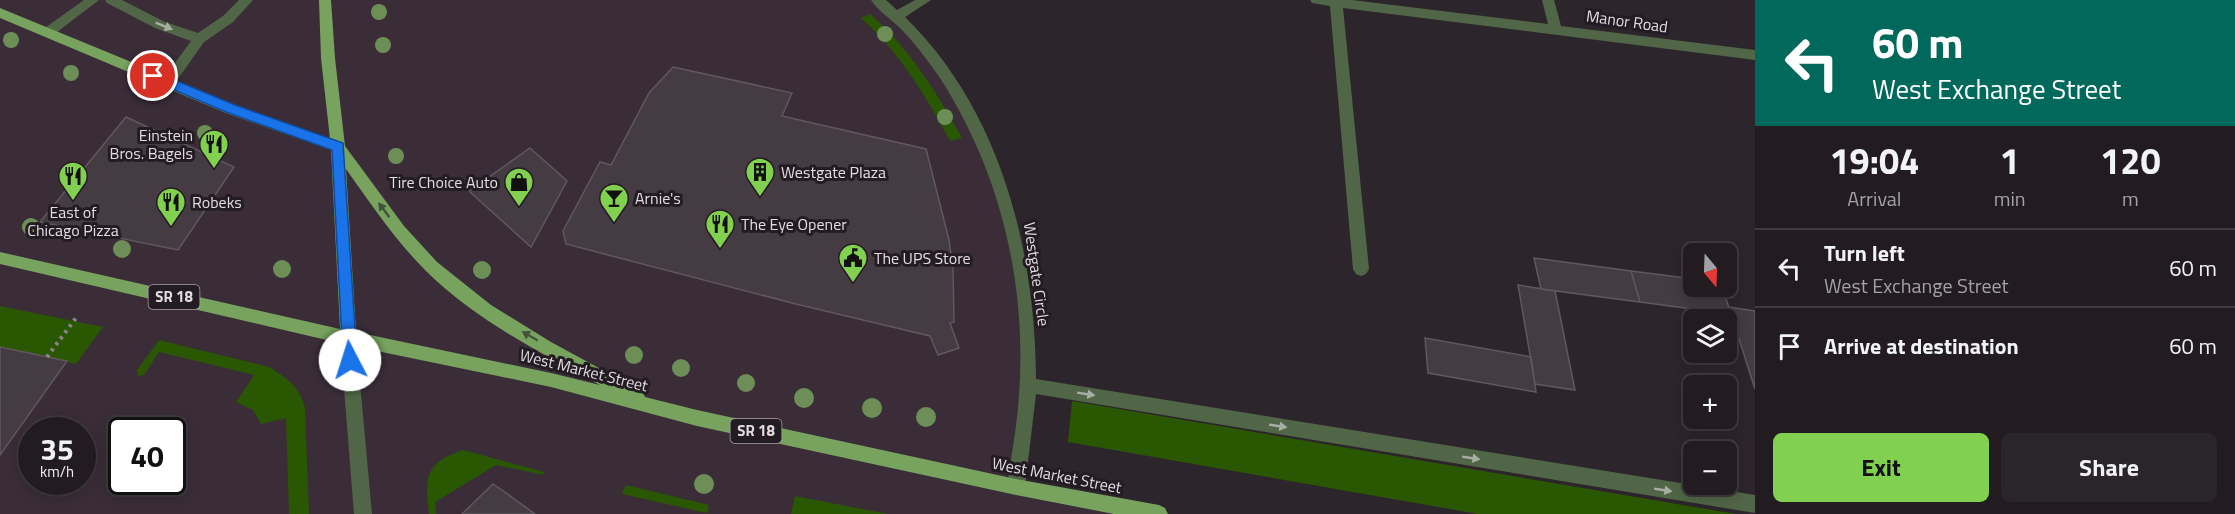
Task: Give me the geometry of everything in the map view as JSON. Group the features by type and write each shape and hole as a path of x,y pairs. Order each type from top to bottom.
{"main road":[{"path":"325,0 328,58 338,147 348,338"},
{"path":"0,12 231,109 338,147 409,243 464,293 511,326 654,407"},
{"name":"West Market Street","path":"0,258 348,338 551,380 697,418 1016,487 1159,514"}],"street":[{"path":"47,33 93,0"},
{"path":"111,0 160,25 199,39"},
{"path":"168,82 199,39 228,19 247,0"},
{"name":"Westgate Circle","path":"877,0 897,16 937,64 964,103 997,173 1012,216 1020,253 1027,322 1028,385 1016,487"},
{"path":"897,16 925,0"},
{"name":"Manor Road","path":"1316,0 1555,28 1755,55"},
{"path":"1548,0 1555,28"},
{"path":"1336,2 1360,269"},
{"path":"348,338 363,514"},
{"path":"1028,385 1755,504"}],"path":[{"path":"47,357 76,318"}],"shaded area":[{"path":"0,0 877,0 937,64 997,173 1027,322 1016,487 1159,514 0,514"}],"green space":[{"path":"870,14 898,42 922,72 962,138 950,141 911,75 888,45 861,18"},
{"path":"0,306 103,327 76,364 0,347"},
{"path":"159,340 269,367 287,379 296,389 305,408 309,514 289,514 286,418 261,424 253,410 236,402 254,375 159,352 144,375 138,376 137,370"},
{"path":"1072,401 1736,514 1478,514 1068,442"},
{"path":"463,450 544,472 543,475 496,465 435,502 436,514 429,514 427,491 430,473 441,460"},
{"path":"626,485 709,505 707,513 622,494"},
{"path":"795,496 888,514 791,514"}],"building":[{"name":"Westgate Plaza","path":"673,67 792,93 782,116 926,149 949,240 953,268 954,322 950,323 959,348 938,355 930,336 796,304 566,244 563,231 600,162 611,165 649,93"},
{"path":"126,117 234,167 178,250 40,222"},
{"path":"530,148 567,181 531,247 469,191"},
{"path":"1534,258 1631,271 1640,302 1541,289"},
{"path":"1631,271 1683,278 1683,297 1726,297 1729,309 1693,309 1640,302"},
{"path":"1518,285 1555,291 1575,390 1535,384"},
{"path":"1729,307 1755,311 1755,389 1737,333 1737,309 1730,309"},
{"path":"1425,338 1531,357 1536,392 1428,373"},
{"path":"0,347 67,361 27,417 18,417 18,430 0,455"},
{"path":"493,484 499,488 535,514 462,514"}],"place":[{"name":"Einstein Bros. Bagels","path":"214,170"},
{"name":"Westgate Plaza","path":"760,198"},
{"name":"East of Chicago Pizza","path":"73,202"},
{"name":"Tire Choice Auto","path":"519,208"},
{"name":"Arnie's","path":"614,224"},
{"name":"Robeks","path":"171,228"},
{"name":"The Eye Opener","path":"720,250"},
{"name":"The UPS Store","path":"853,284"}],"route":[{"path":"153,76 231,109 338,147 350,360"}]}
